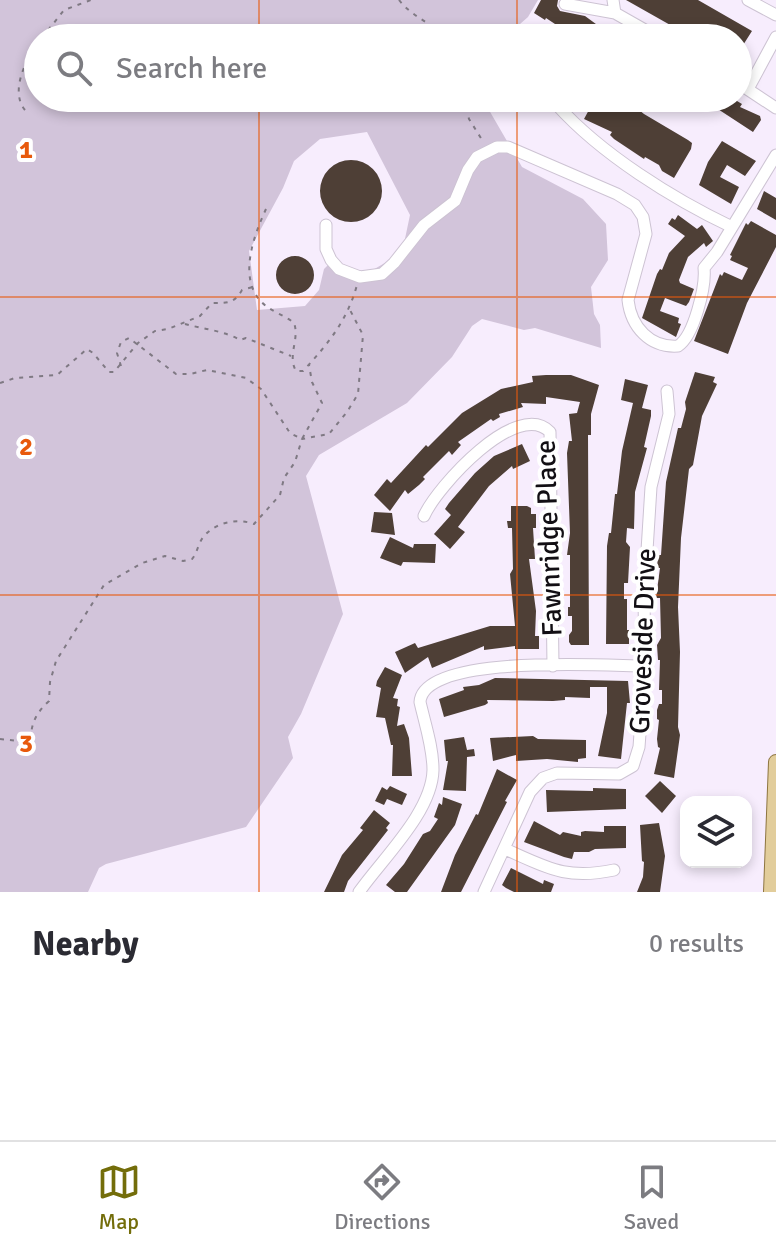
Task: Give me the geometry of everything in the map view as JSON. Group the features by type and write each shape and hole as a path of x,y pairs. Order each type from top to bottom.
{"main road":[{"path":"771,892 776,762"}],"street":[{"path":"613,0 615,13"},
{"path":"748,0 776,15"},
{"path":"565,4 615,13 634,24"},
{"path":"752,73 776,37"},
{"path":"752,92 776,108"},
{"path":"563,112 579,129 660,187 698,211 732,227"},
{"path":"326,225 324,243 331,260 345,273 360,277 376,276 388,270 424,225 455,201 477,157 502,147 516,150 617,194 635,205 643,217 646,234 628,300 632,320 654,342 678,346 687,338 706,282 704,268 776,155"},
{"name":"Groveside Drive","path":"484,892 530,792 543,778 557,773 619,774 633,766 639,747 645,666 644,598 651,487 669,414 667,391"},
{"name":"Fawnridge Place","path":"424,516 430,502 485,445 524,425 536,423 550,432 553,666"},
{"path":"359,892 426,800 433,771 420,702 426,686 466,671 488,667 645,666"},
{"path":"505,849 559,872 593,875 614,870"}],"path":[{"path":"53,24 64,10 91,0"},
{"path":"399,0 415,17 428,24"},
{"path":"24,72 19,89 20,104 24,109"},
{"path":"467,112 490,150"},
{"path":"266,209 252,243 249,269 258,299 294,323 296,335 292,357 296,371 303,371 326,346 350,310 360,277"},
{"path":"0,383 15,378 57,375 87,349 109,372 114,372 138,343 155,331 200,316 212,303 230,303 237,299 242,290 253,287"},
{"path":"121,366 117,353 121,342 129,338 176,374 207,370 246,378 261,389 290,433 302,439 329,434 358,394 363,335 350,310"},
{"path":"183,323 233,335 240,340 246,338 292,357"},
{"path":"0,739 20,741 31,738 33,721 49,701 56,661 104,585 142,563 165,556 183,561 192,559 205,534 232,521 244,520 254,524 280,495 284,478 295,462 302,439 322,403 312,382 309,365"}],"shaded area":[{"path":"0,0 538,0 520,24 24,24 24,112 490,112 522,167 583,199 606,224 608,260 591,287 594,314 600,325 601,348 535,328 524,330 482,319 472,326 452,357 407,403 319,455 306,476 343,614 301,714 288,737 293,758 246,827 106,864 99,868 88,892 0,892","holes":["367,132 410,215 402,253 371,271 368,282 344,276 329,264 324,269 319,290 305,306 257,310 249,251 294,161 320,139"]}],"building":[{"path":"541,0 558,0 560,11 585,16 596,24 555,24 534,13"},
{"path":"626,0 698,0 740,24 668,24"},
{"path":"588,112 642,112 692,143 691,149 674,178 662,171 659,165 614,139 610,135 612,132 584,119"},
{"path":"722,112 751,112 760,116 761,120 753,132"},
{"path":"722,141 756,161 745,176 727,165 720,177 739,187 731,204 699,185 708,162"},
{"path":"351,160 373,169 382,191 373,213 351,222 329,213 320,191 329,169"},
{"path":"764,191 776,198 776,220 757,209"},
{"path":"678,215 697,229 702,225 713,241 706,247 704,243 688,257 679,280 694,289 686,306 665,298 660,311 679,318 678,323 681,324 676,337 642,318 657,274 669,253 685,236 668,224"},
{"path":"751,221 776,235 776,247 747,303 728,354 694,341 720,274 722,276 724,272 742,280 748,268 730,260 730,255 746,223 748,225"},
{"path":"295,256 308,262 314,275 308,288 295,294 282,288 276,275 282,262"},
{"path":"695,372 715,377 713,382 717,384 702,416 693,465 689,469 681,538 678,607 680,735 674,778 654,774 660,748 657,710 662,704 657,645 661,638 660,598 656,598 660,568 657,568 658,555 661,555 666,482"},
{"path":"571,375 599,385 591,414 591,435 588,435 589,645 571,645 572,616 568,616 570,555 567,555 570,533 567,453 569,441 572,441 569,414 577,413 580,402 546,397 546,404 521,403 523,407 499,414 500,417 491,419 458,442 461,445 452,455 449,451 408,494 405,490 390,511 374,495 387,479 391,483 426,445 428,447 462,413 501,389 533,382 532,376"},
{"path":"625,379 648,385 642,408 651,410 651,416 644,447 647,448 635,492 634,529 627,528 626,542 630,547 624,599 627,599 629,644 606,644 607,546 633,403 621,400"},
{"path":"522,444 530,461 513,469 512,466 489,486 458,527 465,532 450,549 434,534 451,515 445,509 449,503 494,456"},
{"path":"511,506 527,506 531,508 531,514 536,514 536,528 533,528 535,559 529,559 536,611 535,636 539,636 539,649 515,649 515,646 484,650 484,646 432,668 428,657 405,673 395,652 415,643 418,648 490,626 515,626 510,574 513,569 512,528 508,528 507,521 511,521"},
{"path":"374,512 392,513 395,535 371,532"},
{"path":"390,537 413,548 414,544 436,544 435,563 403,562 401,566 380,558"},
{"path":"385,667 402,675 393,698 398,699 397,706 400,707 397,726 404,724 409,738 412,776 392,776 393,745 385,718 376,717 381,688 376,686"},
{"path":"495,678 628,681 630,703 627,703 621,759 598,756 607,713 607,687 590,687 590,698 487,700 485,705 444,717 439,699 464,690 463,687 479,685"},
{"path":"533,736 538,739 586,740 586,758 578,759 578,762 547,759 516,761 516,755 493,761 490,738"},
{"path":"464,737 467,750 474,749 475,756 467,757 466,791 443,790 448,761 444,740"},
{"path":"497,769 517,780 507,802 461,892 441,892 455,855 478,815"},
{"path":"660,781 676,796 662,813 645,796"},
{"path":"390,786 407,794 402,805 387,799 384,805 375,801 382,787 387,790"},
{"path":"593,788 626,789 626,809 547,812 546,790 593,791"},
{"path":"443,797 462,804 455,825 407,892 395,892 386,885 423,834 430,831 438,819 434,817"},
{"path":"374,810 390,823 386,828 388,830 348,881 344,892 324,892 342,855 363,830 360,828"},
{"path":"534,821 560,835 563,832 581,836 581,832 585,831 604,832 604,826 626,826 626,848 574,852 572,859 564,857 524,842"},
{"path":"659,823 665,856 660,892 637,892 643,877 644,862 640,825"},
{"path":"511,868 543,884 544,880 554,884 551,892 514,892 506,888 502,885"}]}
